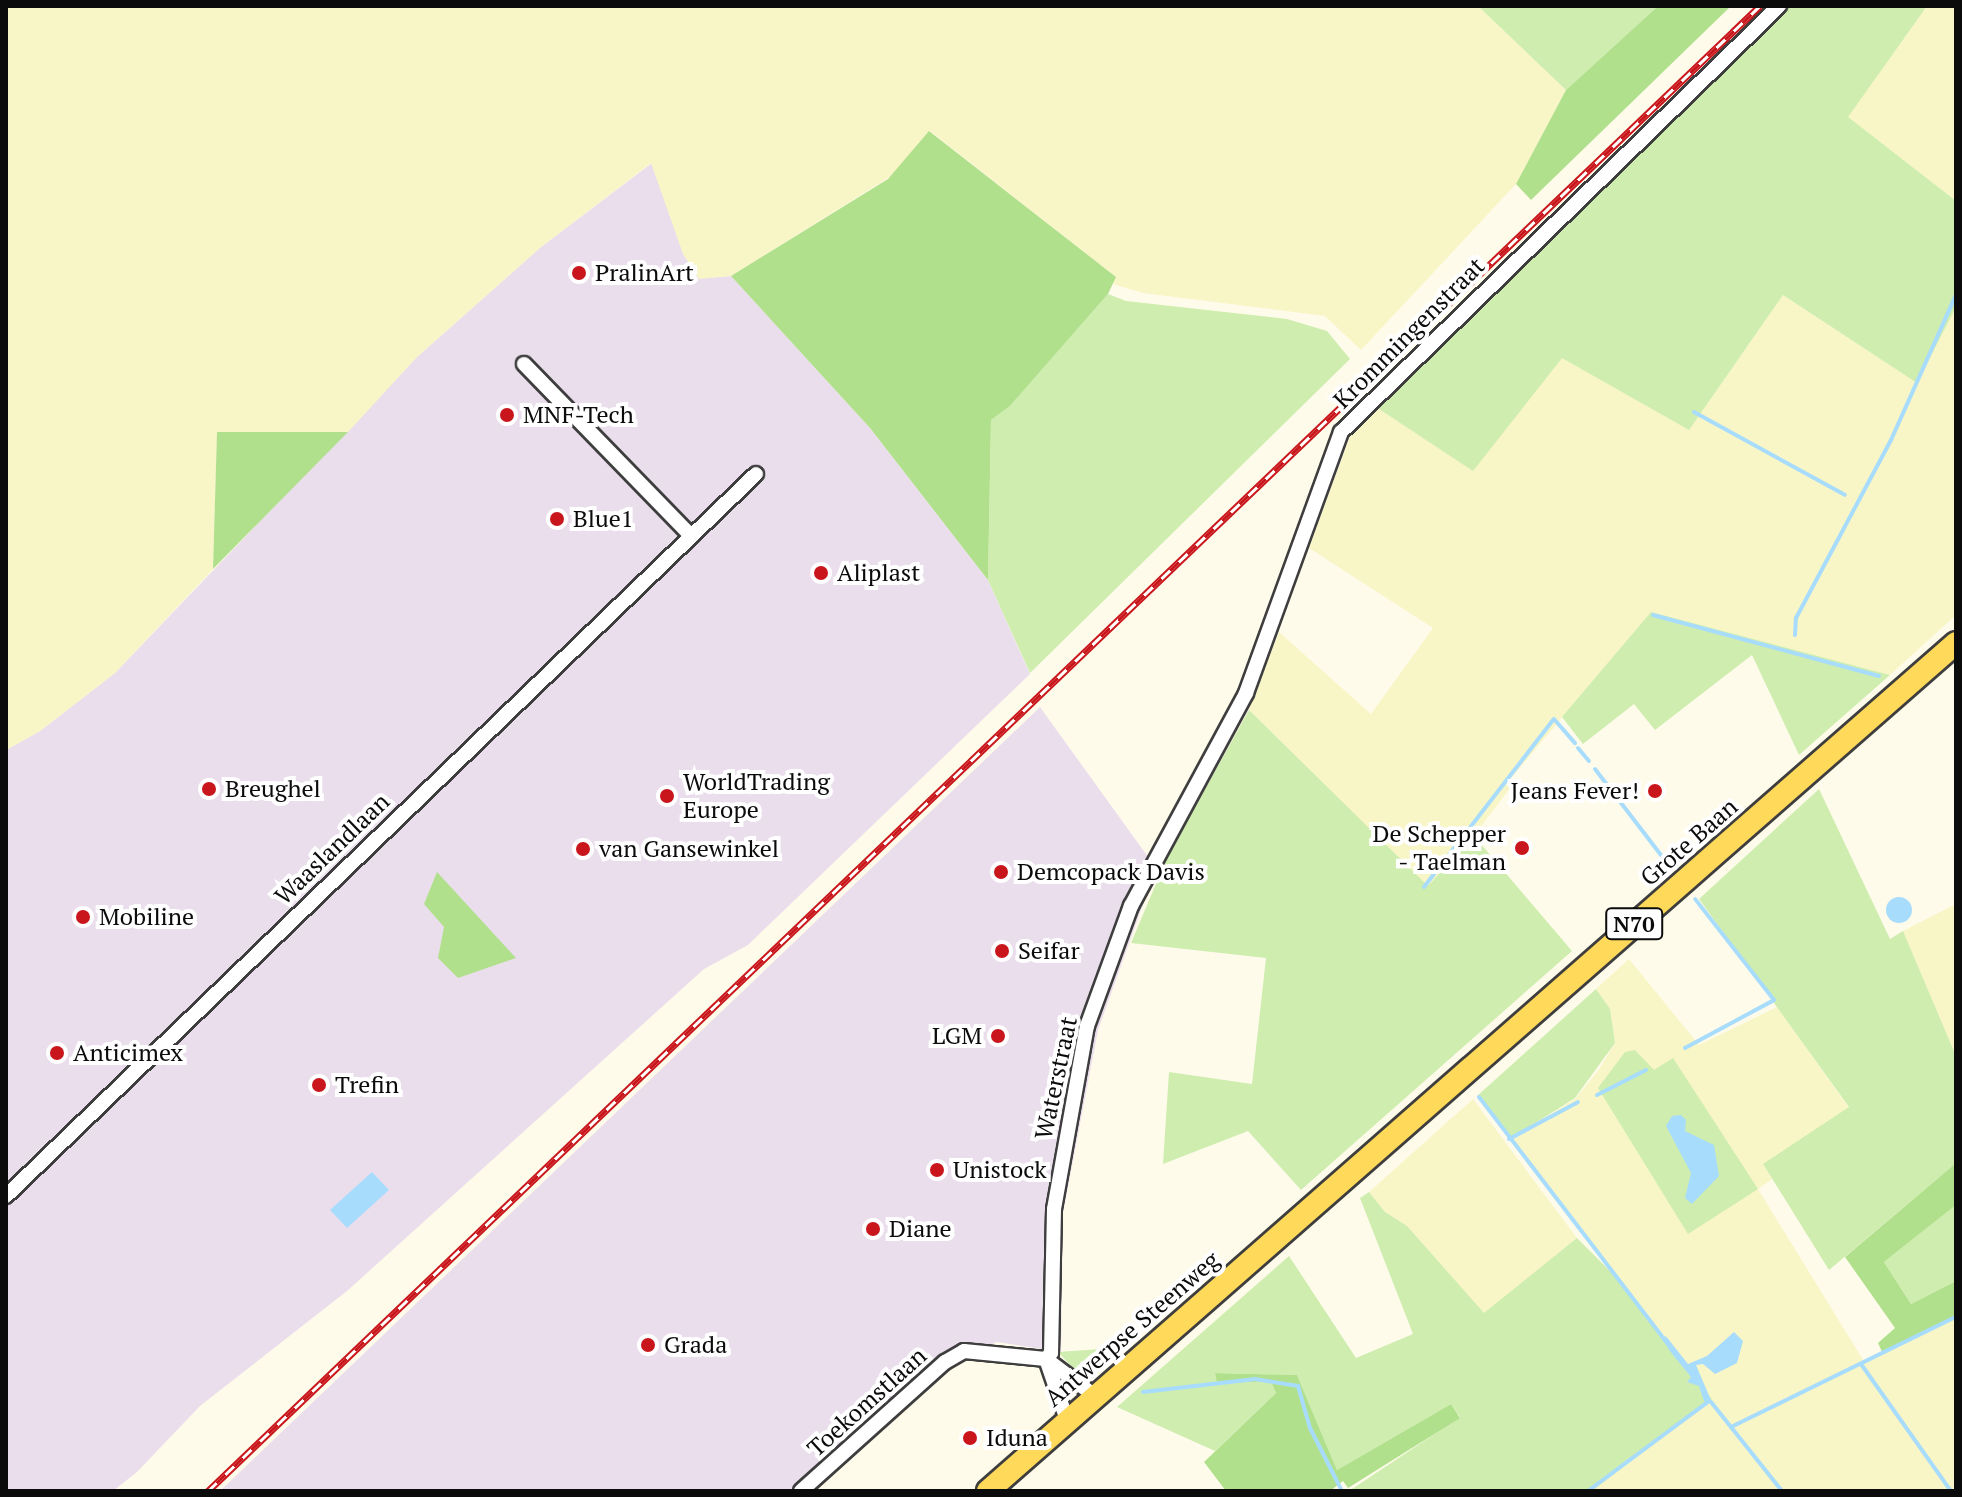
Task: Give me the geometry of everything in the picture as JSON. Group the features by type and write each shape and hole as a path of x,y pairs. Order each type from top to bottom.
{"main road":[{"name":"Grote Baan","path":"1311,1206 1956,643"},
{"name":"Antwerpse Steenweg","path":"988,1491 1311,1206"}],"street":[{"name":"Krommingenstraat","path":"1131,906 1231,727 1341,432 1357,411 1779,6"},
{"path":"524,364 691,536"},
{"name":"Waaslandlaan","path":"6,1196 756,474"},
{"name":"Waterstraat","path":"1046,1359 1051,1353 1054,1209 1072,1094 1087,1026 1131,906"},
{"name":"Toekomstlaan","path":"801,1491 958,1354 977,1349 1046,1359 1095,1396"},
{"path":"1046,1359 1067,1420"}],"shaded area":[{"path":"6,6 1478,6 1566,90 1516,184 1361,350 1325,316 1143,293 1113,284 1116,277 930,131 891,176 731,276 699,279 683,254 651,163 541,247 417,357 348,432 217,433 213,569 115,673 40,731 6,750"},
{"path":"1927,6 1956,6 1956,201 1847,117"},
{"path":"652,163 683,253 699,278 731,276 870,428 988,580 1030,674 748,945 704,969 347,1291 200,1406 137,1472 113,1491 6,1491 6,750 40,731 115,673 417,357 541,247"},
{"path":"1783,295 1917,383 1956,307 1956,615 1890,675 1651,612 1506,784 1510,788 1474,836 1428,887 1249,710 1279,632 1371,714 1433,628 1309,548 1355,423 1373,405 1473,470 1561,357 1689,430"},
{"path":"1040,707 1156,868 1098,1030 1063,1213 1061,1352 997,1342 963,1356 813,1491 220,1491"},
{"path":"1956,904 1956,1056 1903,931"},
{"path":"1629,959 1699,1045 1777,1007 1849,1108 1763,1164 1772,1179 1758,1189 1865,1363 1956,1316 1956,1491 1592,1491 1711,1399 1510,1139 1575,1099 1598,1071 1615,1043 1610,1009 1596,989","holes":["1635,1050 1654,1071 1602,1098"]},
{"path":"1473,1099 1577,1238 1484,1314 1407,1226 1385,1212 1369,1192"}],"green space":[{"path":"1478,6 1658,6 1566,90"},
{"path":"1658,6 1731,6 1531,200 1516,184 1566,90"},
{"path":"1786,6 1927,6 1848,117 1956,201 1956,307 1917,383 1783,295 1689,430 1562,358 1473,471 1373,405"},
{"path":"929,131 1116,277 1108,294 1010,406 991,420 988,580 870,428 731,276 888,179"},
{"path":"1108,294 1126,301 1287,319 1327,331 1350,359 1030,673 988,580 991,420 1010,406"},
{"path":"217,432 348,432 213,569"},
{"path":"1651,612 1890,675 1799,755 1752,655 1655,730 1634,704 1583,744 1562,717"},
{"path":"1249,710 1428,886 1474,836 1572,951 1301,1190 1248,1131 1163,1164 1169,1072 1252,1084 1266,958 1131,943 1166,860"},
{"path":"1819,789 1890,939 1903,931 1956,1056 1956,1163 1829,1270 1763,1164 1849,1107 1699,899"},
{"path":"437,872 516,958 458,978 438,958 444,927 424,904"},
{"path":"1596,989 1610,1009 1615,1043 1575,1098 1510,1139 1477,1096"},
{"path":"1635,1050 1654,1070 1673,1058 1758,1189 1688,1234 1598,1088 1625,1052"},
{"path":"1956,1163 1956,1205 1884,1262 1911,1304 1956,1281 1956,1316 1883,1354 1878,1343 1895,1328 1845,1257"},
{"path":"1369,1192 1385,1212 1407,1226 1484,1313 1577,1238 1619,1280 1712,1399 1592,1491 1349,1491 1460,1417 1451,1404 1337,1470 1297,1375 1215,1373 1217,1384 1272,1381 1276,1393 1215,1451 1117,1407 1289,1256 1356,1358 1413,1334 1360,1198"},
{"path":"1956,1205 1956,1281 1911,1304 1884,1262"},
{"path":"1115,1348 1120,1353 1096,1374 1074,1369 1058,1352"},
{"path":"1215,1373 1297,1375 1337,1470 1451,1404 1460,1418 1348,1488 1343,1481 1330,1491 1226,1491 1204,1462 1276,1393 1271,1381 1217,1384"}],"water":[{"path":"1899,897 1908,901 1912,910 1908,919 1899,923 1890,919 1886,910 1890,901"},
{"path":"1681,1115 1686,1120 1685,1131 1714,1145 1719,1176 1692,1204 1685,1198 1691,1173 1666,1126 1672,1116"},
{"path":"372,1172 389,1190 347,1228 330,1210"},
{"path":"1734,1332 1743,1341 1737,1363 1715,1374 1703,1364 1696,1365 1713,1405 1704,1401 1699,1386 1687,1382 1691,1377 1669,1350 1665,1335 1688,1364 1707,1356"}],"waterway":[{"path":"1795,635 1796,618 1891,440 1956,295"},
{"path":"1694,412 1845,495"},
{"path":"1653,615 1879,676"},
{"path":"1424,887 1554,719 1575,743"},
{"path":"1578,748 1589,761"},
{"path":"1595,769 1668,864"},
{"path":"1685,1048 1774,1000 1695,899"},
{"path":"1597,1095 1646,1070"},
{"path":"1479,1097 1670,1347"},
{"path":"1509,1139 1578,1102"},
{"path":"1731,1427 1956,1317"},
{"path":"1861,1364 1951,1491"},
{"path":"1143,1392 1255,1379 1298,1386 1310,1428 1342,1491"},
{"path":"1588,1491 1708,1402"},
{"path":"1711,1402 1782,1491"}],"railway":[{"path":"208,1491 1760,6"}],"place":[{"name":"PralinArt","path":"579,273"},
{"name":"MNF-Tech","path":"507,415"},
{"name":"Blue1","path":"557,519"},
{"name":"Aliplast","path":"821,573"},
{"name":"Breughel","path":"209,789"},
{"name":"Jeans Fever!","path":"1655,791"},
{"name":"WorldTrading Europe","path":"667,796"},
{"name":"De Schepper - Taelman","path":"1522,848"},
{"name":"van Gansewinkel","path":"583,849"},
{"name":"Demcopack Davis","path":"1001,872"},
{"name":"Mobiline","path":"83,917"},
{"name":"Seifar","path":"1002,951"},
{"name":"LGM","path":"998,1036"},
{"name":"Anticimex","path":"57,1053"},
{"name":"Trefin","path":"319,1085"},
{"name":"Unistock","path":"937,1170"},
{"name":"Diane","path":"873,1229"},
{"name":"Grada","path":"648,1345"},
{"name":"Iduna","path":"970,1438"}]}
